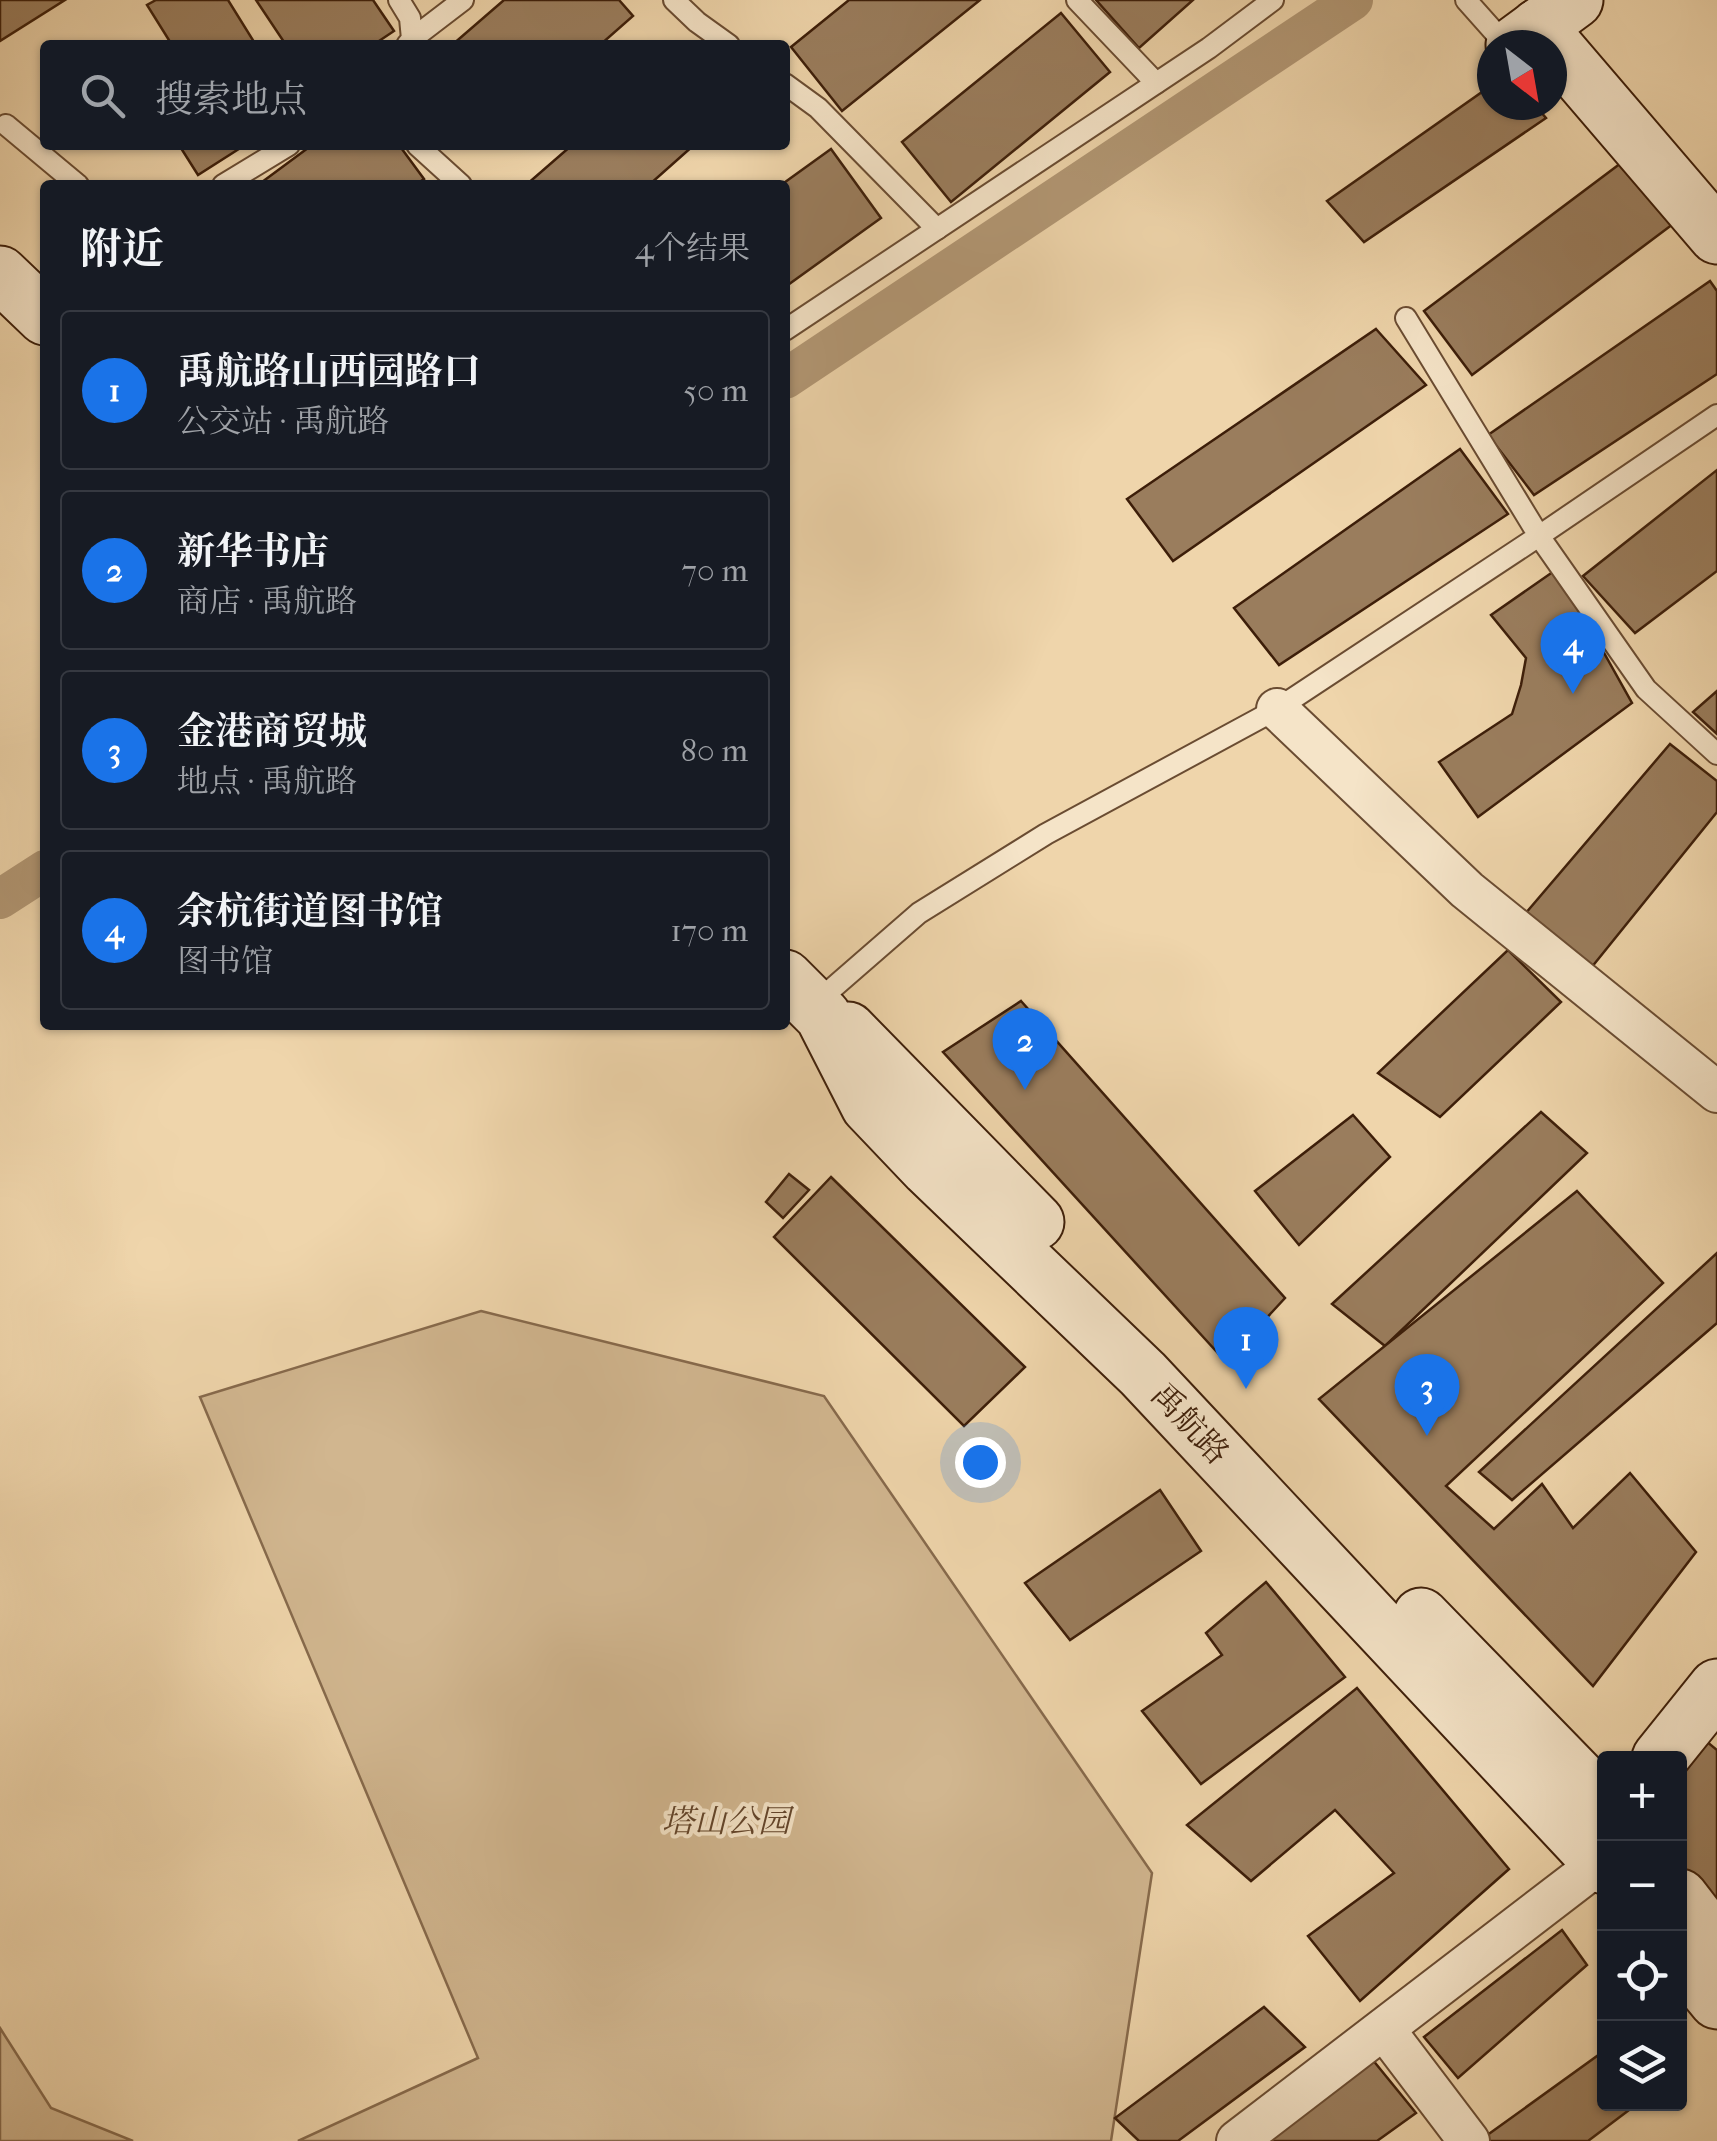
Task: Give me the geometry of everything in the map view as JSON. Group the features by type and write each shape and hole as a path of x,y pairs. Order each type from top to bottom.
{"main road":[{"path":"1533,29 1717,236"},
{"path":"0,234 40,270"},
{"path":"0,274 40,311"},
{"name":"禹航路","path":"796,981 1597,1797"},
{"name":"禹航路","path":"796,981 823,1016 869,1106 928,1168 1143,1374 1597,1853"},
{"path":"1666,1751 1717,1687"},
{"path":"1687,1906 1717,1945"},
{"path":"1687,1965 1717,2001"}],"street":[{"path":"1278,709 1466,890 1717,1092"},
{"path":"1236,2141 1597,1865"},
{"path":"1384,2030 1469,2141"}],"lane":[{"path":"400,0 410,18 409,40"},
{"path":"412,40 463,0"},
{"path":"674,0 722,40"},
{"path":"1077,0 1156,83"},
{"path":"790,327 1210,48 1273,0"},
{"path":"1466,0 1533,29"},
{"path":"790,88 818,108 937,229"},
{"path":"2,126 72,180"},
{"path":"231,180 281,150"},
{"path":"422,150 456,180"},
{"path":"1406,318 1540,536 1646,689 1717,754"},
{"path":"796,981 919,914 1046,834 1278,709 1717,415"}],"green space":[{"name":"塔山公园","path":"481,1311 824,1396 1152,1873 1111,2141 298,2141 478,2058 200,1397"},
{"path":"0,2028 51,2108 133,2141 0,2141"}],"building":[{"path":"0,0 65,0 0,41"},
{"path":"156,0 228,0 253,40 169,40 147,5"},
{"path":"256,0 373,0 394,31 380,40 283,40"},
{"path":"504,0 619,0 633,16 606,40 458,40"},
{"path":"849,0 980,0 842,111 791,47"},
{"path":"1096,0 1193,0 1139,48"},
{"path":"1061,13 1110,72 951,202 902,142"},
{"path":"1477,96 1477,120 1543,120 1364,242 1327,201"},
{"path":"831,149 881,218 790,283 790,180"},
{"path":"182,150 237,150 198,175"},
{"path":"305,150 403,150 424,179 422,180 265,180"},
{"path":"566,150 688,150 655,180 532,180"},
{"path":"1625,160 1673,224 1472,375 1424,311"},
{"path":"1710,281 1717,291 1717,374 1534,495 1488,435"},
{"path":"1376,329 1426,385 1173,561 1127,499"},
{"path":"1460,449 1508,514 1279,665 1234,608"},
{"path":"1717,470 1717,571 1635,633 1583,576"},
{"path":"1557,569 1632,703 1478,817 1439,762 1512,714 1526,658 1491,615"},
{"path":"1717,691 1717,734 1693,712"},
{"path":"1670,744 1717,781 1717,812 1591,968 1525,914"},
{"path":"1508,950 1561,1002 1440,1117 1378,1073"},
{"path":"1021,1001 1285,1298 1226,1362 943,1052"},
{"path":"1541,1112 1587,1153 1385,1346 1332,1304"},
{"path":"1353,1115 1390,1157 1299,1245 1255,1191"},
{"path":"789,1174 809,1190 783,1218 766,1202"},
{"path":"831,1177 1025,1367 964,1426 774,1237"},
{"path":"1577,1191 1663,1283 1446,1486 1494,1529 1542,1484 1573,1528 1630,1473 1696,1552 1593,1686 1319,1399"},
{"path":"1717,1253 1717,1323 1512,1500 1479,1472"},
{"path":"1160,1490 1201,1551 1070,1640 1025,1583"},
{"path":"1266,1582 1345,1677 1201,1784 1142,1711 1222,1655 1206,1633"},
{"path":"1357,1688 1509,1869 1360,2001 1308,1936 1394,1873 1335,1810 1251,1881 1187,1825"},
{"path":"1706,1741 1717,1750 1717,1895 1710,1904 1687,1879 1687,1764"},
{"path":"1562,1930 1587,1965 1458,2078 1424,2037"},
{"path":"1264,2007 1305,2047 1178,2141 1139,2141 1115,2118"},
{"path":"1597,2056 1597,2111 1628,2111 1588,2141 1490,2141 1486,2136"},
{"path":"1372,2059 1416,2113 1377,2141 1266,2141"}],"waterway":[{"path":"790,376 1353,0"},
{"path":"0,899 40,873"}],"place":[{"name":"余杭街道图书馆","path":"1573,694"},
{"name":"新华书店","path":"1025,1090"},
{"name":"禹航路山西园路口","path":"1246,1389"},
{"name":"金港商贸城","path":"1427,1436"}]}
